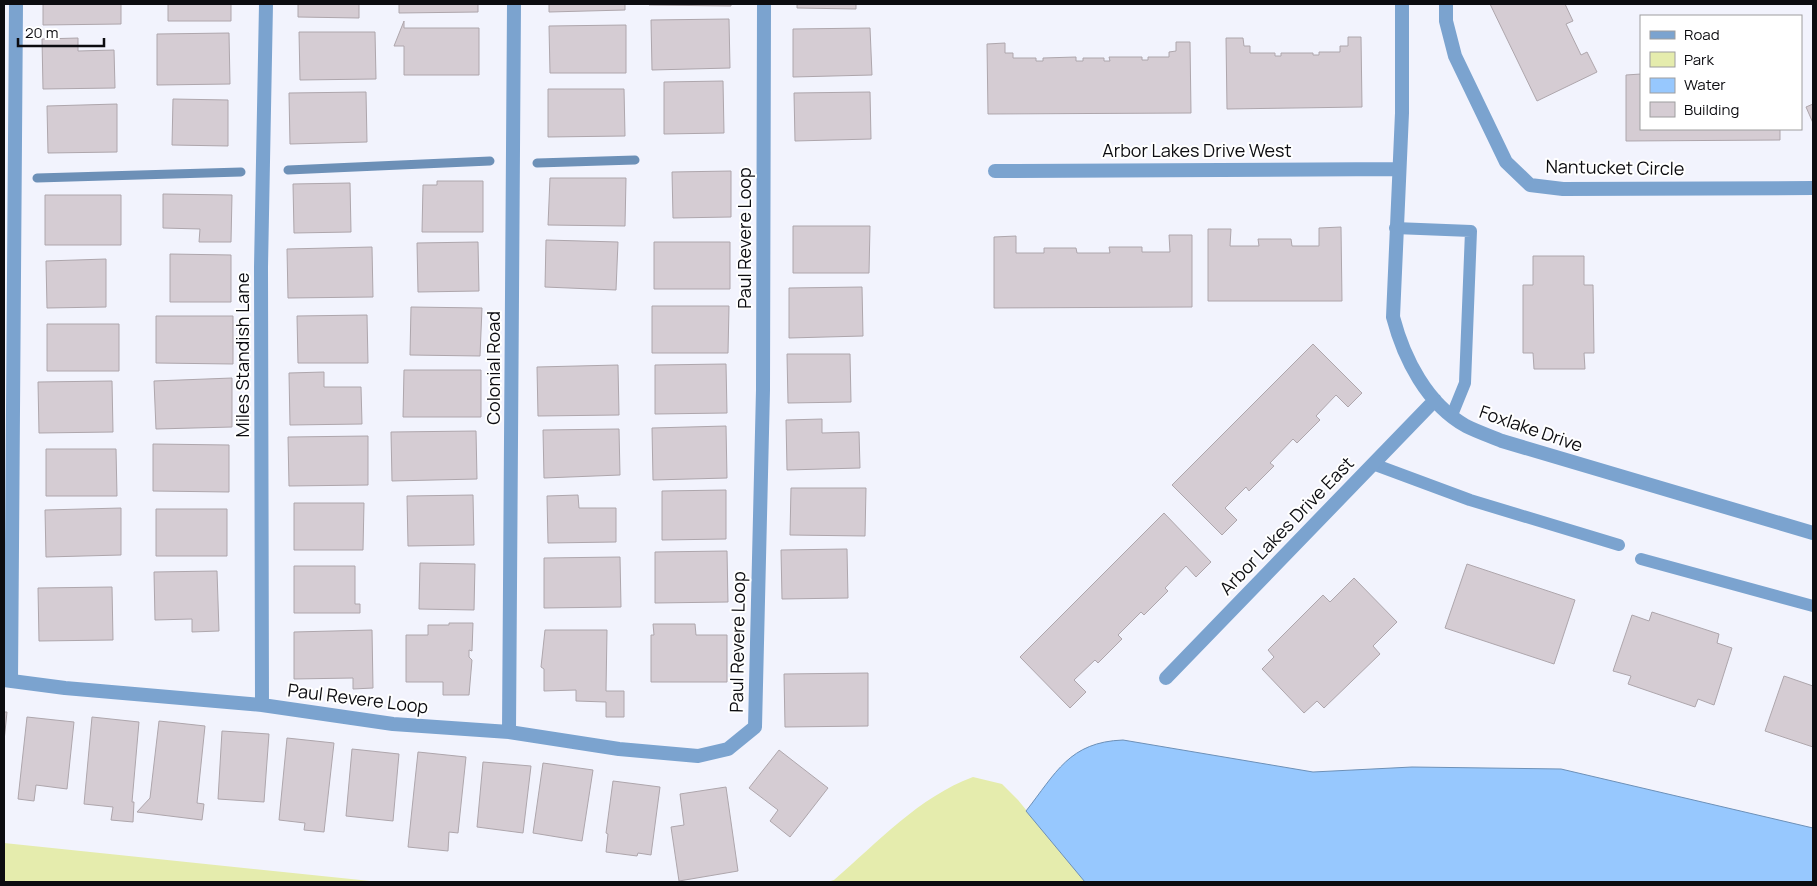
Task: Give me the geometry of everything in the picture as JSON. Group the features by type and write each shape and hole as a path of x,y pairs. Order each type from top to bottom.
{"street":[{"path":"7,680 16,4"},
{"name":"Miles Standish Lane","path":"262,705 262,267 266,4"},
{"name":"Colonial Road","path":"509,732 514,4"},
{"name":"Paul Revere Loop","path":"7,680 172,699 262,705 393,724 509,732 619,748 698,756 728,749 755,727 763,380 764,4"},
{"name":"Foxlake Drive","path":"1402,4 1402,113 1395,228 1393,317 1401,348 1435,400 1465,426 1511,444 1813,533"},
{"name":"Nantucket Circle","path":"1446,4 1446,21 1456,56 1506,162 1530,185 1563,189 1813,188"},
{"name":"Arbor Lakes Drive West","path":"995,170 1399,169"},
{"name":"Arbor Lakes Drive East","path":"1166,678 1435,400"}],"lane":[{"path":"1395,228 1471,231 1465,383 1452,415"},
{"path":"1373,464 1470,500 1619,545"},
{"path":"1641,559 1813,606"}],"green space":[{"path":"973,777 1002,784 1018,800 1085,882 827,882 834,880 917,808 953,786"},
{"path":"4,843 380,882 4,882"}],"water":[{"path":"1123,740 1313,772 1412,767 1561,769 1813,828 1813,882 1085,882 1026,811 1056,772 1076,753 1105,742"}],"building":[{"path":"43,4 121,4 121,24 43,25"},
{"path":"168,4 231,4 231,21 168,21"},
{"path":"298,4 359,4 359,18 298,17"},
{"path":"399,4 478,4 478,12 399,13"},
{"path":"549,4 625,4 625,10 549,12"},
{"path":"731,4 731,6 649,5"},
{"path":"797,4 856,4 856,9 797,8"},
{"path":"1490,4 1565,4 1573,21 1566,24 1581,55 1587,52 1597,72 1537,101"},
{"path":"729,19 730,68 652,70 651,20"},
{"path":"404,21 404,28 479,28 479,75 404,75 404,46 394,46"},
{"path":"626,25 626,73 550,73 549,26"},
{"path":"870,28 872,75 793,77 793,29"},
{"path":"299,32 375,32 376,79 300,80"},
{"path":"229,33 230,84 157,85 157,34"},
{"path":"1348,37 1361,37 1362,107 1227,109 1226,38 1243,38 1244,46 1250,46 1250,53 1275,53 1275,56 1281,56 1281,53 1313,53 1313,55 1319,55 1319,52 1340,52 1340,46 1348,46"},
{"path":"78,38 78,51 114,50 115,88 43,89 42,39"},
{"path":"1176,42 1190,42 1191,113 988,114 987,44 1005,43 1005,53 1013,53 1013,58 1036,58 1036,61 1043,61 1043,58 1076,57 1076,61 1083,61 1083,58 1104,58 1104,61 1110,61 1109,57 1142,57 1142,60 1148,60 1148,57 1169,57 1169,52 1176,51"},
{"path":"1640,74 1640,130 1780,130 1780,140 1626,141 1626,75"},
{"path":"723,81 724,133 664,134 664,82"},
{"path":"548,89 624,89 625,136 548,137"},
{"path":"366,92 367,142 290,144 289,93"},
{"path":"870,92 871,139 795,141 794,93"},
{"path":"173,99 228,100 228,146 172,145"},
{"path":"117,104 117,152 48,153 47,106"},
{"path":"1813,104 1813,123 1806,107"},
{"path":"731,171 731,217 673,218 672,172"},
{"path":"550,178 626,178 625,226 548,225"},
{"path":"437,181 483,181 483,232 422,232 423,185 437,185"},
{"path":"350,183 351,232 294,233 293,184"},
{"path":"163,194 232,195 231,242 199,242 200,229 163,228"},
{"path":"45,195 121,195 121,245 45,245"},
{"path":"793,226 870,226 869,273 793,273"},
{"path":"1341,227 1342,301 1208,301 1208,229 1231,229 1230,246 1259,246 1258,239 1291,239 1292,246 1319,246 1319,228"},
{"path":"1169,235 1192,235 1192,307 994,308 994,237 1016,236 1016,253 1044,253 1044,248 1076,248 1077,253 1110,253 1109,247 1142,247 1142,252 1170,252"},
{"path":"546,240 618,242 616,290 545,287"},
{"path":"478,242 479,291 418,292 417,243"},
{"path":"654,242 730,242 730,289 654,289"},
{"path":"372,247 373,297 288,298 287,249"},
{"path":"170,254 231,255 231,302 170,302"},
{"path":"1533,256 1584,256 1584,285 1593,285 1594,353 1584,353 1585,369 1534,369 1533,353 1523,353 1523,285 1533,285"},
{"path":"106,259 106,307 47,308 46,261"},
{"path":"862,287 863,336 789,338 789,288"},
{"path":"652,306 729,306 728,353 652,353"},
{"path":"411,307 482,308 480,356 410,355"},
{"path":"367,315 368,363 298,363 297,316"},
{"path":"156,316 233,316 233,364 156,363"},
{"path":"47,324 119,324 119,371 47,371"},
{"path":"1313,344 1362,393 1348,407 1336,395 1316,416 1320,420 1297,443 1293,439 1270,463 1274,466 1249,491 1246,487 1225,508 1237,520 1222,535 1172,485"},
{"path":"787,354 850,354 851,402 788,403"},
{"path":"726,364 727,413 655,414 655,365"},
{"path":"618,365 619,415 538,416 537,367"},
{"path":"404,370 481,370 481,417 403,417"},
{"path":"324,372 324,387 361,387 362,424 290,425 289,373"},
{"path":"232,378 232,427 156,429 154,381"},
{"path":"112,381 113,432 39,433 38,382"},
{"path":"822,419 822,433 859,432 860,468 787,470 786,420"},
{"path":"726,426 727,478 653,480 652,428"},
{"path":"619,429 620,475 544,478 543,430"},
{"path":"476,431 477,479 392,481 391,432"},
{"path":"368,436 368,485 289,486 288,437"},
{"path":"153,444 229,445 229,492 153,491"},
{"path":"46,449 116,449 117,496 46,496"},
{"path":"791,488 866,488 865,536 790,535"},
{"path":"726,490 726,539 662,540 662,491"},
{"path":"473,495 474,545 408,546 407,496"},
{"path":"578,495 579,508 616,508 616,542 548,543 547,496"},
{"path":"294,503 364,503 363,550 294,550"},
{"path":"121,508 121,555 46,557 45,510"},
{"path":"156,509 227,509 227,556 156,556"},
{"path":"1164,513 1211,562 1196,577 1186,566 1165,588 1168,591 1144,615 1141,612 1118,635 1122,639 1098,663 1095,660 1074,680 1086,692 1070,708 1020,657"},
{"path":"847,549 848,598 782,599 781,550"},
{"path":"727,551 728,602 655,603 655,552"},
{"path":"620,557 621,607 544,608 544,558"},
{"path":"420,563 475,564 474,610 419,609"},
{"path":"1467,564 1575,600 1554,664 1445,628"},
{"path":"294,566 355,566 355,604 360,604 360,613 294,613"},
{"path":"217,571 219,631 192,632 192,619 155,620 154,572"},
{"path":"1354,578 1397,622 1373,646 1380,654 1324,708 1317,701 1304,713 1262,669 1274,657 1268,650 1323,595 1330,602"},
{"path":"112,587 113,640 39,641 38,588"},
{"path":"1652,612 1719,634 1717,643 1732,648 1714,705 1698,699 1695,707 1628,684 1631,676 1613,671 1632,615 1649,621"},
{"path":"449,623 473,623 472,651 469,650 469,657 472,660 469,695 443,695 443,682 406,682 406,635 428,635 428,625 449,625"},
{"path":"653,624 695,624 696,635 727,635 727,682 651,682 651,635 654,635"},
{"path":"372,630 373,688 353,689 353,678 294,679 294,632"},
{"path":"545,630 607,630 606,691 624,691 624,717 606,717 606,702 576,701 576,690 544,691 544,669 541,667"},
{"path":"868,673 868,726 785,727 784,674"},
{"path":"1784,676 1813,686 1813,747 1765,731"},
{"path":"4,712 7,712 4,741"},
{"path":"27,717 74,722 67,789 36,785 34,801 18,799"},
{"path":"92,717 139,722 132,802 134,802 133,822 111,820 113,807 84,804"},
{"path":"159,721 205,726 197,803 204,804 202,820 137,812 150,798"},
{"path":"222,731 269,734 264,802 218,799"},
{"path":"287,738 334,743 324,832 304,830 305,823 279,820"},
{"path":"352,749 399,754 393,821 346,816"},
{"path":"779,750 828,788 790,837 770,821 778,810 749,788"},
{"path":"418,752 466,757 458,833 449,832 448,851 408,847"},
{"path":"483,762 531,766 523,833 477,827"},
{"path":"543,763 593,770 582,841 533,833"},
{"path":"613,781 660,787 651,855 638,853 637,856 606,852 608,834 606,833"},
{"path":"726,787 738,871 679,881 671,827 684,825 680,794"}],"waterway":[{"path":"537,163 635,160"},
{"path":"288,170 490,161"},
{"path":"37,178 241,172"}]}
